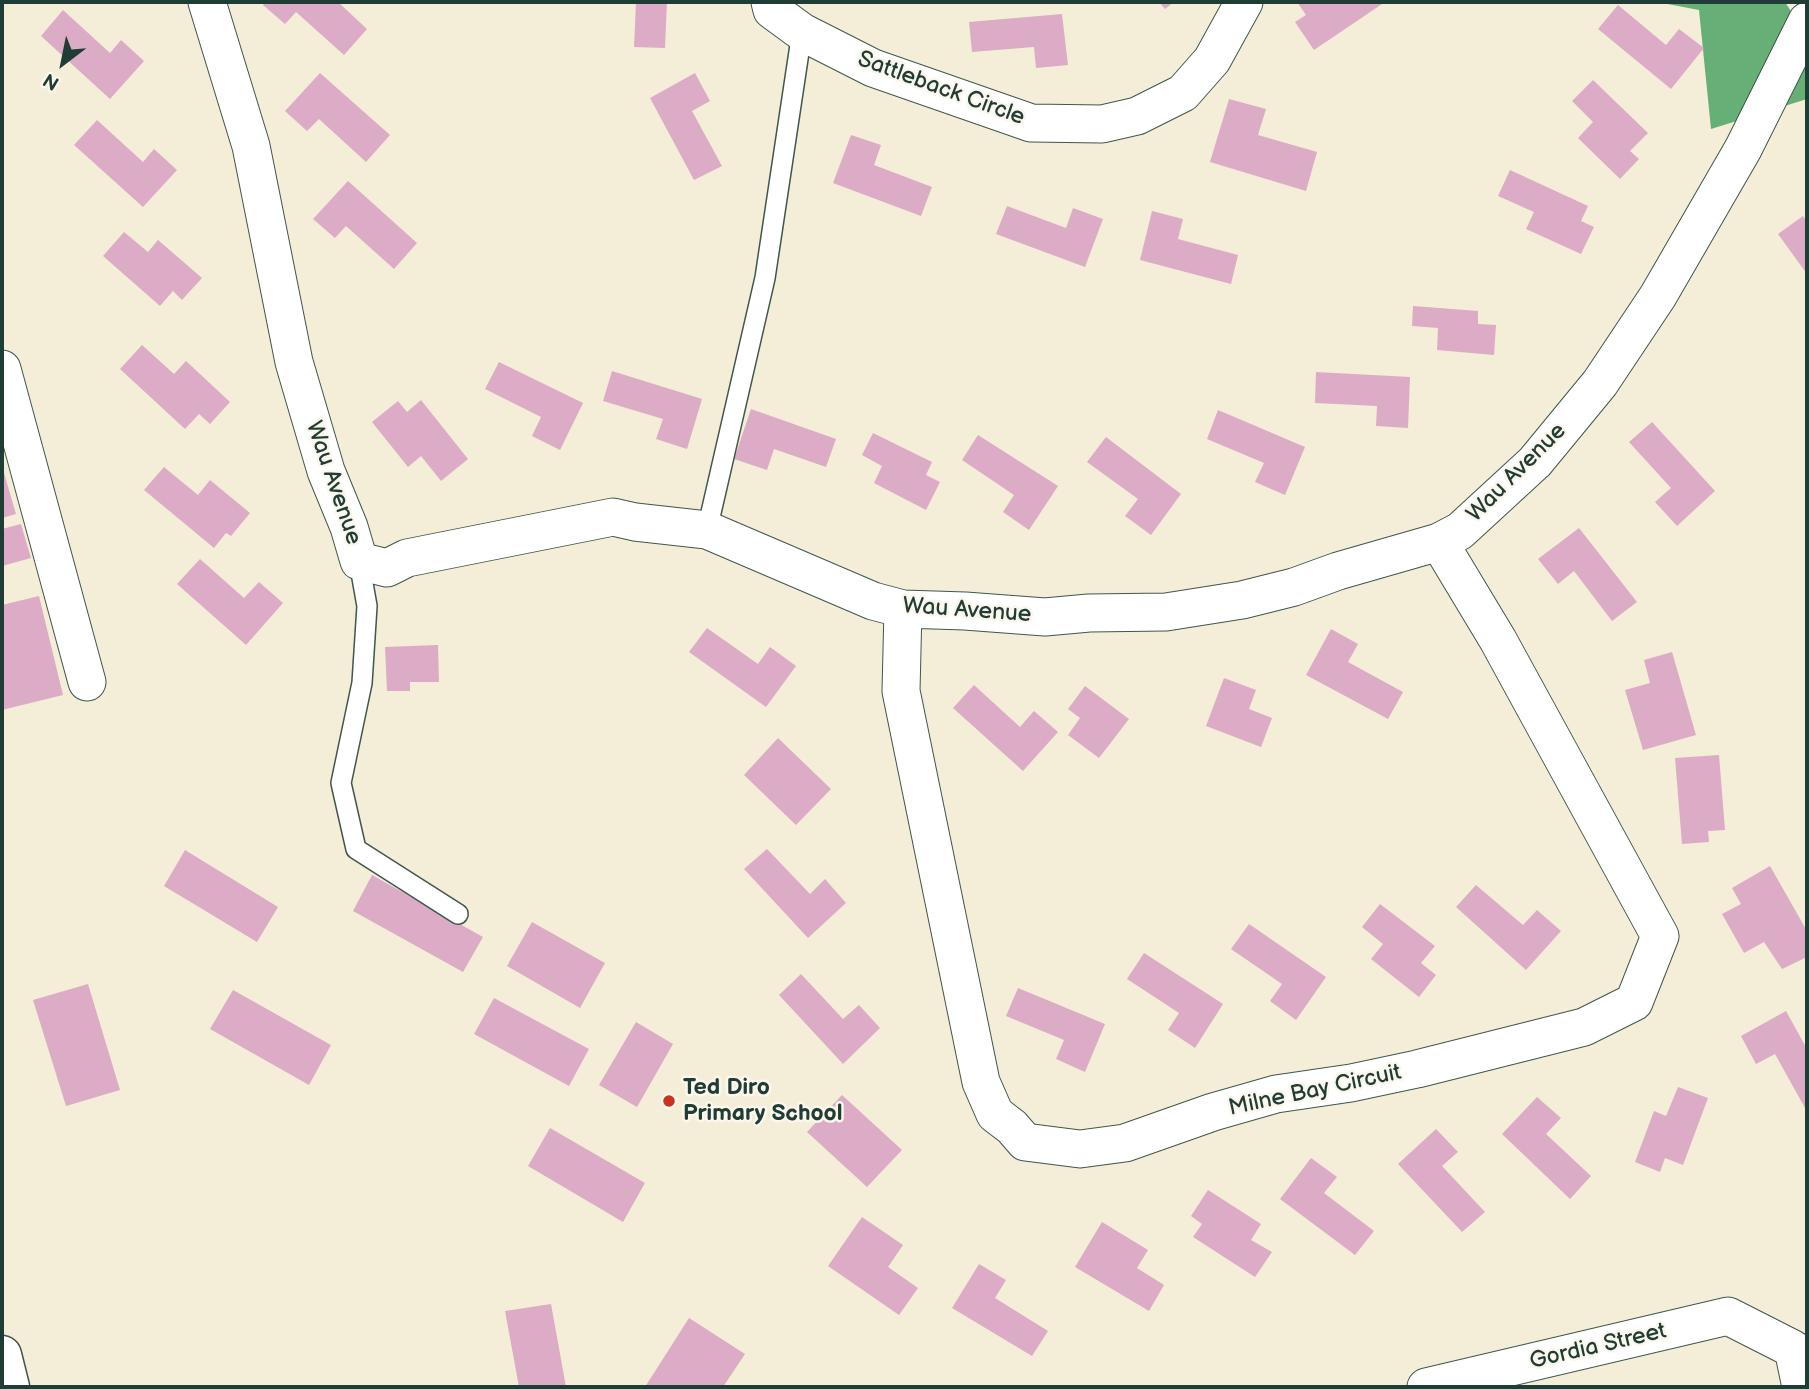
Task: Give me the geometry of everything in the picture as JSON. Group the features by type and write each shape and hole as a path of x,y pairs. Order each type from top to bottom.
{"main road":[{"path":"2,1355 10,1387"}],"street":[{"name":"Wau Avenue","path":"207,2 251,146 294,362 326,471 349,527 359,561 387,568 407,558 613,517 707,530 873,601 904,610 1045,617 1089,613 1166,612 1242,600 1439,542 1460,531 1535,462 1600,383 1658,296 1743,149 1807,21"},
{"name":"Sattleback Circle","path":"770,2 772,10 802,32 873,68 1031,122 1102,124 1137,116 1183,93 1212,60 1244,2"},
{"path":"2,369 87,682"},
{"name":"Milne Bay Circuit","path":"904,610 901,691 981,1082 995,1114 1025,1142 1080,1149 1125,1143 1213,1112 1276,1094 1351,1083 1417,1069 1584,1027 1634,1002 1660,936 1498,640 1439,542"},
{"name":"Gordia Street","path":"1426,1387 1728,1316 1793,1349 1801,1387"}],"lane":[{"path":"707,530 765,278 802,32"},
{"path":"359,561 367,606 362,682 341,783 356,849 458,914"}],"green space":[{"path":"1657,2 1785,2 1807,36 1807,99 1711,129 1699,10"}],"building":[{"path":"265,2 338,2 367,29 344,55 296,12 285,24 263,5"},
{"path":"636,2 667,2 665,48 634,47"},
{"path":"1159,2 1174,2 1165,9"},
{"path":"1297,2 1385,2 1314,50 1295,22 1306,15"},
{"path":"1618,5 1666,45 1679,29 1704,48 1671,89 1598,29"},
{"path":"63,10 110,53 121,40 144,61 110,99 41,36"},
{"path":"1062,14 1068,65 1036,68 1034,47 972,52 969,22"},
{"path":"320,73 390,135 366,162 319,119 307,131 285,111"},
{"path":"695,73 710,101 692,111 722,166 694,180 650,98"},
{"path":"1593,80 1648,133 1630,151 1639,159 1620,179 1578,138 1593,122 1572,101"},
{"path":"1229,99 1266,109 1258,135 1317,152 1306,191 1210,162"},
{"path":"97,120 143,162 154,149 177,170 143,207 74,145"},
{"path":"851,135 881,145 874,165 932,187 921,216 833,183"},
{"path":"1510,170 1588,206 1581,221 1594,227 1581,254 1526,229 1534,212 1498,196"},
{"path":"348,181 417,243 394,269 346,226 335,238 313,219"},
{"path":"1007,206 1066,228 1073,208 1103,219 1085,267 996,234"},
{"path":"1152,211 1183,219 1178,239 1238,255 1231,284 1140,260"},
{"path":"1803,216 1807,221 1807,274 1778,234"},
{"path":"124,232 148,252 158,240 202,278 182,300 173,291 160,306 103,256"},
{"path":"1413,306 1478,311 1478,324 1496,325 1494,355 1437,350 1438,328 1412,326"},
{"path":"142,345 174,374 186,361 230,402 210,424 199,414 185,429 120,369"},
{"path":"499,362 583,403 560,450 532,436 541,417 485,389"},
{"path":"612,371 702,399 687,449 656,439 663,419 603,401"},
{"path":"1316,372 1410,377 1408,428 1376,426 1377,406 1315,403"},
{"path":"421,400 468,459 441,481 421,456 408,467 372,422 398,401 407,412"},
{"path":"751,409 836,439 826,467 774,449 767,470 734,459"},
{"path":"1218,410 1305,447 1285,495 1255,482 1264,463 1207,439"},
{"path":"1652,422 1715,491 1677,526 1655,502 1671,488 1629,442"},
{"path":"873,433 932,462 926,475 940,482 926,510 874,483 882,466 862,455"},
{"path":"978,435 1058,486 1029,530 1003,512 1014,495 962,460"},
{"path":"1106,437 1181,494 1151,535 1125,516 1138,499 1087,462"},
{"path":"2,466 16,514 2,518"},
{"path":"164,467 198,495 210,480 250,513 231,536 226,533 214,548 144,490"},
{"path":"21,524 31,558 2,566 2,529"},
{"path":"1579,528 1637,602 1612,621 1574,571 1558,584 1538,559"},
{"path":"200,559 244,598 259,582 283,603 246,645 177,584"},
{"path":"39,596 63,695 2,710 2,605"},
{"path":"707,628 758,664 770,647 796,666 766,707 689,652"},
{"path":"1331,629 1358,644 1348,662 1403,692 1388,719 1306,675"},
{"path":"438,645 439,682 410,682 410,691 387,691 385,647"},
{"path":"1672,652 1696,735 1643,750 1625,690 1650,683 1644,660"},
{"path":"1224,678 1256,690 1249,709 1272,718 1261,747 1206,726"},
{"path":"974,685 1020,727 1034,711 1058,732 1023,771 953,708"},
{"path":"1085,686 1129,719 1099,758 1068,735 1080,718 1068,709"},
{"path":"778,738 831,789 796,825 744,775"},
{"path":"1719,755 1725,830 1708,831 1709,842 1682,844 1675,758"},
{"path":"767,849 810,894 825,879 846,903 808,938 744,869"},
{"path":"185,850 278,907 257,942 164,886"},
{"path":"1770,866 1807,931 1807,957 1782,969 1764,942 1744,953 1722,914 1741,904 1732,888"},
{"path":"372,875 483,937 463,972 353,911"},
{"path":"1476,885 1523,925 1537,910 1561,931 1526,970 1456,907"},
{"path":"1380,904 1435,946 1421,963 1436,975 1419,997 1371,959 1383,944 1362,927"},
{"path":"532,922 605,963 580,1008 507,966"},
{"path":"1249,924 1326,977 1296,1020 1270,1001 1282,984 1231,949"},
{"path":"1144,953 1223,1004 1195,1048 1168,1030 1179,1013 1127,979"},
{"path":"801,974 843,1019 859,1005 880,1028 843,1064 779,995"},
{"path":"88,984 120,1090 66,1106 33,1000"},
{"path":"1018,988 1105,1024 1085,1072 1056,1059 1064,1040 1006,1016"},
{"path":"233,990 331,1045 309,1085 210,1029"},
{"path":"494,998 589,1049 569,1086 474,1034"},
{"path":"1786,1011 1807,1049 1805,1108 1775,1054 1756,1064 1741,1036"},
{"path":"636,1022 673,1044 637,1107 599,1085"},
{"path":"1678,1087 1708,1098 1683,1165 1665,1158 1660,1172 1635,1162 1654,1111 1666,1116"},
{"path":"842,1095 902,1150 867,1187 807,1132"},
{"path":"1537,1097 1561,1118 1546,1134 1591,1176 1570,1199 1502,1134"},
{"path":"550,1128 645,1183 623,1222 528,1166"},
{"path":"1436,1129 1458,1152 1442,1166 1485,1212 1462,1232 1398,1164"},
{"path":"1311,1158 1337,1177 1324,1193 1374,1231 1355,1255 1280,1199"},
{"path":"1208,1190 1261,1224 1251,1240 1272,1252 1255,1277 1193,1237 1202,1224 1191,1216"},
{"path":"862,1217 903,1245 888,1267 918,1288 899,1315 828,1266"},
{"path":"1102,1222 1148,1250 1137,1268 1164,1285 1149,1311 1075,1267"},
{"path":"979,1264 1006,1280 995,1298 1048,1331 1032,1356 952,1308"},
{"path":"551,1304 566,1387 519,1387 505,1311"},
{"path":"689,1318 745,1354 723,1387 645,1387"}],"place":[{"name":"Ted Diro Primary School","path":"669,1101"}]}
